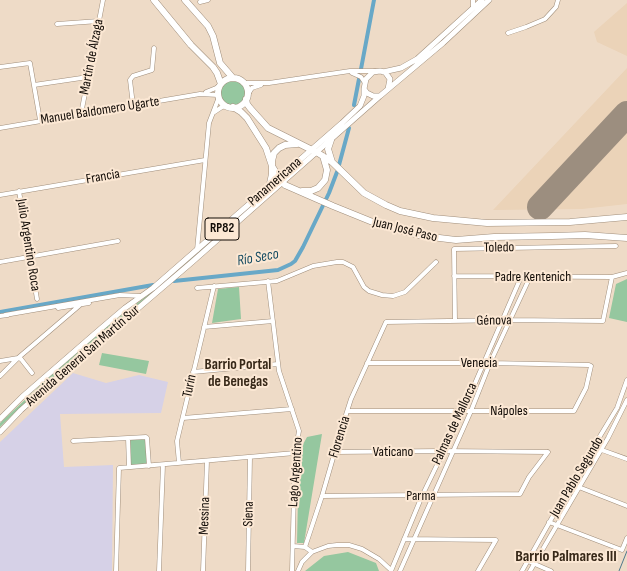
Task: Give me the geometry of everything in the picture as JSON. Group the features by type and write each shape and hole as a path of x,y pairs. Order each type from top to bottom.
{"highway":[{"path":"154,0 190,45 216,71 221,84 219,96 221,101 244,114 266,148 272,166 281,181"},
{"path":"185,0 194,8 208,26 213,36 220,63 233,78 244,82 247,90 246,97 240,105 230,107"},
{"path":"221,84 228,79 233,78"},
{"name":"Juan José Paso","path":"246,97 246,104 268,128 332,162 364,193 386,205 433,218 501,223 570,222 627,217"},
{"path":"331,140 328,152 332,162"},
{"path":"269,188 273,156 279,148 288,144 300,144"},
{"path":"298,191 304,192 314,190 323,183 327,170 317,153"},
{"name":"Juan José Paso","path":"281,181 298,191 366,220 392,229 423,236 463,240 494,237 564,236 627,238"}],"main road":[{"path":"383,72 401,68 417,59 481,0"},
{"name":"Panamericana","path":"168,280 281,181 317,153 388,89 443,43 489,0"},
{"path":"364,83 370,74 376,71 383,72 388,74 390,79 388,89"},
{"name":"Panamericana","path":"317,153 357,109 364,96 364,83"},
{"path":"364,89 370,96 380,96"},
{"name":"Panamericana","path":"168,280 197,250 269,188 281,181"},
{"name":"Avenida General San Martín Sur","path":"0,419 125,308 168,280"},
{"name":"Avenida General San Martín Sur","path":"0,432 20,410 157,287"},
{"path":"55,369 60,375"}],"street":[{"name":"Martín de Álzaga","path":"81,114 103,0"},
{"path":"200,2 208,0"},
{"path":"473,0 473,8"},
{"path":"480,8 481,0"},
{"path":"508,33 545,19 554,10 558,0"},
{"path":"57,24 99,21"},
{"path":"133,105 130,80 133,76 152,70 154,48"},
{"path":"0,68 30,63 40,120"},
{"path":"246,97 252,88 269,83 350,72 376,71"},
{"path":"346,73 350,72 361,77 364,83"},
{"path":"34,85 88,77"},
{"path":"244,82 269,83"},
{"name":"Manuel Baldomero Ugarte","path":"0,128 200,94 213,90 221,84"},
{"name":"Manuel Baldomero Ugarte","path":"200,94 219,96"},
{"path":"197,250 209,124 219,96"},
{"path":"211,115 222,107 230,107"},
{"name":"Francia","path":"0,195 205,160"},
{"name":"Julio Argentino Roca","path":"19,191 37,298"},
{"path":"0,262 118,241"},
{"name":"Toledo","path":"455,321 454,248 616,246"},
{"path":"197,288 268,282 288,277 313,266 343,262 353,267 364,287 369,291 382,295 393,296 405,292 436,262"},
{"path":"612,277 627,272"},
{"name":"Padre Kentenich","path":"454,276 612,277"},
{"name":"Palmas de Mallorca","path":"391,570 422,496 442,451 463,411 521,277"},
{"name":"Palmas de Mallorca","path":"400,571 490,363 530,277"},
{"name":"Génova","path":"386,322 502,320 603,321 612,277"},
{"name":"Lago Argentino","path":"268,282 279,371 299,431 295,453 292,571"},
{"name":"Turín","path":"179,463 177,441 214,286"},
{"path":"0,316 120,295 143,296"},
{"path":"5,315 80,305 120,295"},
{"path":"0,376 18,358 80,305"},
{"path":"204,327 273,321"},
{"name":"Florencia","path":"305,546 348,411 367,363 386,322"},
{"path":"0,361 18,358 32,373"},
{"name":"Venecia","path":"367,363 589,365 591,366 586,388 574,411"},
{"path":"193,372 278,364"},
{"name":"Juan Pablo Segundo","path":"522,571 549,522 617,408 627,380"},
{"name":"Juan Pablo Segundo","path":"530,571 625,411 627,400"},
{"path":"617,408 625,411"},
{"path":"183,418 292,409"},
{"name":"Nápoles","path":"348,411 574,411"},
{"path":"73,441 146,437 149,466"},
{"path":"128,438 129,467"},
{"path":"595,446 601,450 627,459"},
{"name":"Vaticano","path":"335,452 548,452 529,476 520,494"},
{"path":"116,571 119,468 295,453"},
{"name":"Siena","path":"248,571 250,457"},
{"name":"Messina","path":"203,571 207,461"},
{"path":"159,571 163,464"},
{"path":"572,484 627,506"},
{"name":"Parma","path":"322,496 520,494"},
{"path":"549,522 622,550 627,538"},
{"path":"404,539 496,540 478,571"},
{"path":"298,571 302,562 312,552 328,546 349,545 371,553 379,558 391,570"},
{"path":"293,546 305,546 312,552"},
{"path":"528,561 551,571"}],"shaded area":[{"path":"627,3 627,56 597,42 594,32"},
{"path":"627,68 627,204 582,209 493,210"},
{"path":"73,373 106,383 139,375 168,382 161,413 60,414 64,467 113,465 112,571 0,571 0,442"}],"green space":[{"path":"233,81 238,82 244,88 244,98 238,104 233,105 228,104 222,98 221,93 222,88 228,82"},
{"path":"342,127 146,299 108,329 69,363 0,427 0,423 59,368 105,328 157,288"},
{"path":"627,279 627,322 609,318 616,284"},
{"path":"239,287 241,319 212,323 218,289"},
{"path":"102,353 149,361 146,374 99,365"},
{"path":"322,434 304,543 297,543 299,452 307,437"},
{"path":"146,437 149,466 129,467 128,438"},
{"path":"348,552 376,563 379,571 305,571 324,556"}],"waterway":[{"name":"Río Seco","path":"361,69 374,0"},
{"name":"Río Seco","path":"354,105 359,79"},
{"name":"Río Seco","path":"339,165 349,128"},
{"name":"Río Seco","path":"174,281 278,270 291,264 295,261 303,247 329,193 337,172"},
{"name":"Río Seco","path":"0,312 153,285"},
{"path":"619,571 627,551"}],"runway":[{"path":"540,207 627,114"}],"district":[{"name":"Barrio Portal de Benegas","path":"238,374"},
{"name":"Barrio Palmares III","path":"566,557"}]}
